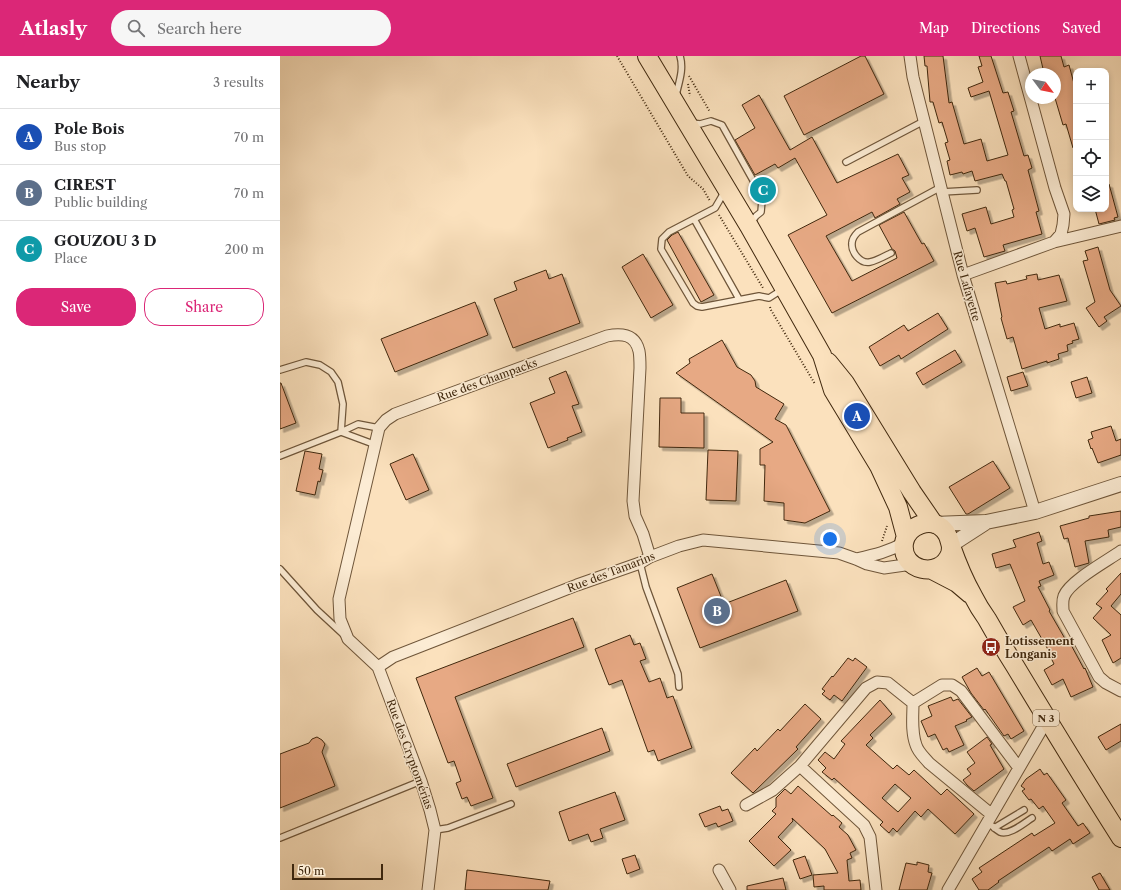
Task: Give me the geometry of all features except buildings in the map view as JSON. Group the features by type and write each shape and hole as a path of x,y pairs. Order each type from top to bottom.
{"main road":[{"path":"647,56 682,101 686,122 749,226 822,355 845,383 912,492 934,524"},
{"path":"822,355 833,390 885,470 898,507 905,540 904,550 907,558 918,568 932,570 940,567 950,554 951,545 949,536 943,528 934,524 926,523 918,525 911,530 905,540"},
{"name":"N 3","path":"951,545 973,596 1047,720 1121,838"},
{"name":"N 3","path":"932,570 957,583 973,596"}],"street":[{"name":"Rue Lafayette","path":"910,56 913,77 963,275 1035,512"},
{"path":"1019,56 1055,188 1064,214 1061,234 1054,242"},
{"path":"963,275 1054,242 1121,226"},
{"name":"Rue des Champacks","path":"380,428 386,420 395,414 607,336 618,334 627,336 634,342 639,351 640,368 633,501 635,516 643,534 645,560"},
{"path":"378,667 348,639 340,619 339,599 380,428"},
{"path":"934,524 986,522 1035,512 1121,484"},
{"path":"951,545 986,522"},
{"name":"Rue des Tamarins","path":"378,667 393,657 577,585 679,546 703,540 839,554 867,564 884,568 912,564"},
{"name":"Rue des Tamarins","path":"856,559 883,553 893,549 905,540"},
{"path":"1121,551 1073,583 1064,596 1063,611 1099,678 1121,691"},
{"name":"Rue des Cryptomérias","path":"378,667 422,781 435,830 428,890"},
{"path":"746,805 773,790 800,766 866,688 877,682 888,683 913,703 914,733 916,745 921,755 991,821"},
{"path":"913,703 942,685 952,685 961,691 1020,768"},
{"path":"953,887 1047,720"},
{"path":"800,766 864,825 870,837 876,890"},
{"path":"719,870 730,890"}],"lane":[{"path":"680,56 682,62 682,101"},
{"path":"686,122 700,124 711,121 722,125 761,195 761,212 749,226"},
{"path":"846,162 924,121"},
{"path":"726,189 715,208 669,232 662,239 661,249 693,303 697,306 702,307 759,296 769,298 784,288"},
{"path":"891,253 869,263 863,261 857,258 852,245 853,237 858,232 941,190 977,190"},
{"path":"694,219 739,299"},
{"path":"280,370 306,362 320,365 331,372 338,382 343,404 340,432"},
{"path":"280,456 358,424 380,428"},
{"path":"340,432 376,445"},
{"path":"896,479 912,492"},
{"path":"645,560 646,587 678,674 679,687"},
{"path":"280,569 317,610 348,639"},
{"path":"280,838 422,781"},
{"path":"435,830 448,828 511,804"},
{"path":"1024,810 991,821 1001,832 1010,832 1032,818"}],"path":[{"path":"617,56 688,176 702,189 715,208 764,289"},
{"path":"682,101 687,73 711,114 711,121"}],"place":[{"name":"GOUZOU 3 D","path":"763,190"},
{"name":"Pole Bois","path":"857,416"},
{"name":"CIREST","path":"717,611"},
{"name":"Lotissement Longanis","path":"991,647"}]}
